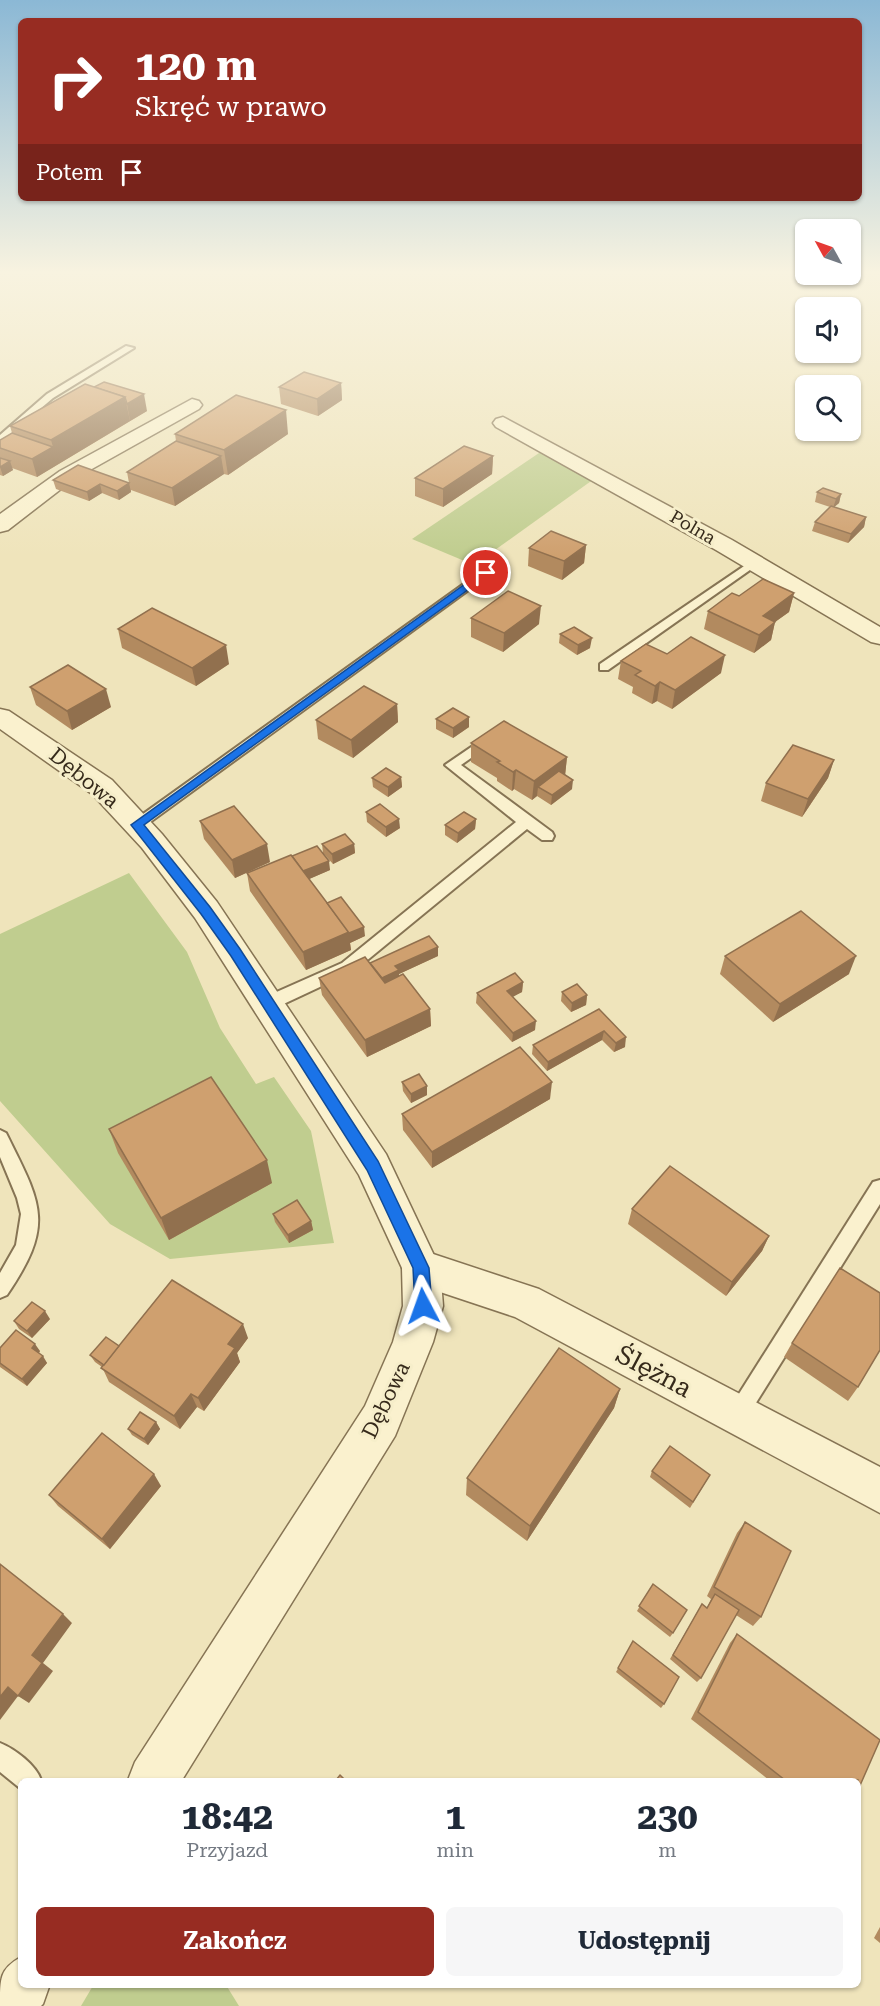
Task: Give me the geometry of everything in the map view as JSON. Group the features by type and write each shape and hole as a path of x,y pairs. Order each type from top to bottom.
{"street":[{"path":"0,525 67,475 192,405"},
{"name":"Polna","path":"503,423 589,468 880,638"},
{"name":"Dębowa","path":"0,717 102,787 137,825 206,910 373,1165 421,1268 423,1306 421,1315 413,1342 380,1422 154,1778"},
{"name":"Ślężna","path":"421,1268 525,1302 880,1491"},
{"path":"9,2006 20,1988"}],"lane":[{"path":"0,440 50,396 95,369"},
{"path":"604,667 753,563"},
{"path":"137,825 486,573"},
{"path":"486,741 452,765 547,836"},
{"path":"269,1003 348,967 526,822"},
{"path":"0,1138 29,1198 31,1219 26,1250 0,1289"},
{"path":"737,1416 880,1188"},
{"path":"0,1755 27,1778"}],"green space":[{"path":"542,451 594,479 474,565 412,539"},
{"path":"129,873 187,952 220,1028 256,1084 274,1077 311,1131 334,1243 170,1259 110,1224 0,1101 0,934"},
{"path":"92,1988 228,1988 239,2006 81,2006"}],"building":[{"path":"304,372 341,383 317,399 279,387"},
{"path":"104,382 144,394 127,404 125,397 94,387"},
{"path":"85,384 125,397 51,440 10,426"},
{"path":"236,395 286,410 224,450 175,434"},
{"path":"12,433 53,447 32,459 0,448 0,440"},
{"path":"176,441 221,456 172,488 127,472"},
{"path":"464,446 493,456 443,489 415,478"},
{"path":"0,458 10,461 0,467"},
{"path":"78,465 129,483 117,491 100,484 87,492 53,480"},
{"path":"823,488 841,494 836,499 817,492"},
{"path":"831,506 866,517 851,534 815,522"},
{"path":"551,531 586,545 564,561 529,548"},
{"path":"763,579 794,593 763,616 775,622 759,635 708,611 732,593 739,596"},
{"path":"508,591 541,606 504,633 471,618"},
{"path":"152,608 226,645 192,668 118,629"},
{"path":"574,627 592,638 578,645 560,634"},
{"path":"691,637 725,655 675,690 660,682 655,686 635,675 641,671 621,661 646,644 667,654"},
{"path":"68,665 106,689 67,711 30,687"},
{"path":"364,686 397,704 351,740 316,720"},
{"path":"453,708 469,717 453,728 436,719"},
{"path":"504,721 567,757 534,781 516,770 513,772 471,743"},
{"path":"793,745 834,760 808,799 766,783"},
{"path":"386,768 401,777 388,787 372,778"},
{"path":"559,771 573,780 552,795 538,787"},
{"path":"380,804 399,819 386,827 366,812"},
{"path":"234,806 267,844 232,860 200,821"},
{"path":"464,812 476,819 458,833 445,825"},
{"path":"345,834 354,844 332,854 322,844"},
{"path":"317,846 329,861 303,871 292,856"},
{"path":"291,855 349,932 303,952 247,873"},
{"path":"341,897 364,927 349,933 327,903"},
{"path":"801,911 856,956 780,1004 725,956"},
{"path":"429,936 438,947 395,966 399,970 382,978 370,963"},
{"path":"365,957 385,983 403,974 430,1009 365,1040 319,978"},
{"path":"515,973 523,982 507,991 536,1021 513,1033 477,993"},
{"path":"577,984 587,995 572,1003 562,992"},
{"path":"599,1009 626,1037 616,1043 604,1031 548,1062 533,1045"},
{"path":"520,1047 552,1082 432,1152 402,1114"},
{"path":"419,1074 427,1086 411,1094 402,1082"},
{"path":"211,1077 267,1160 161,1218 109,1129"},
{"path":"670,1166 769,1236 732,1282 632,1209"},
{"path":"297,1200 311,1221 288,1235 273,1214"},
{"path":"840,1268 880,1293 880,1350 858,1387 792,1343"},
{"path":"172,1280 243,1324 228,1344 235,1348 198,1398 191,1394 174,1416 101,1368"},
{"path":"32,1302 45,1311 27,1331 14,1321"},
{"path":"16,1330 35,1344 32,1348 43,1356 22,1379 0,1363 0,1348"},
{"path":"106,1337 119,1346 104,1365 90,1355"},
{"path":"559,1348 620,1389 530,1526 467,1478"},
{"path":"140,1412 156,1422 144,1439 128,1429"},
{"path":"102,1433 154,1474 102,1539 49,1495"},
{"path":"670,1446 710,1475 693,1502 652,1471"},
{"path":"745,1522 791,1551 761,1617 714,1587"},
{"path":"0,1564 63,1614 32,1655 42,1663 18,1696 8,1687 0,1697"},
{"path":"653,1584 687,1610 673,1633 639,1606"},
{"path":"715,1594 739,1610 701,1678 673,1655 702,1604 707,1608"},
{"path":"737,1634 880,1740 861,1783 861,1778 782,1778 698,1712"},
{"path":"633,1641 679,1677 664,1704 618,1668"}],"route":[{"path":"423,1306 421,1268 373,1165 206,910 137,825 486,573"}]}
